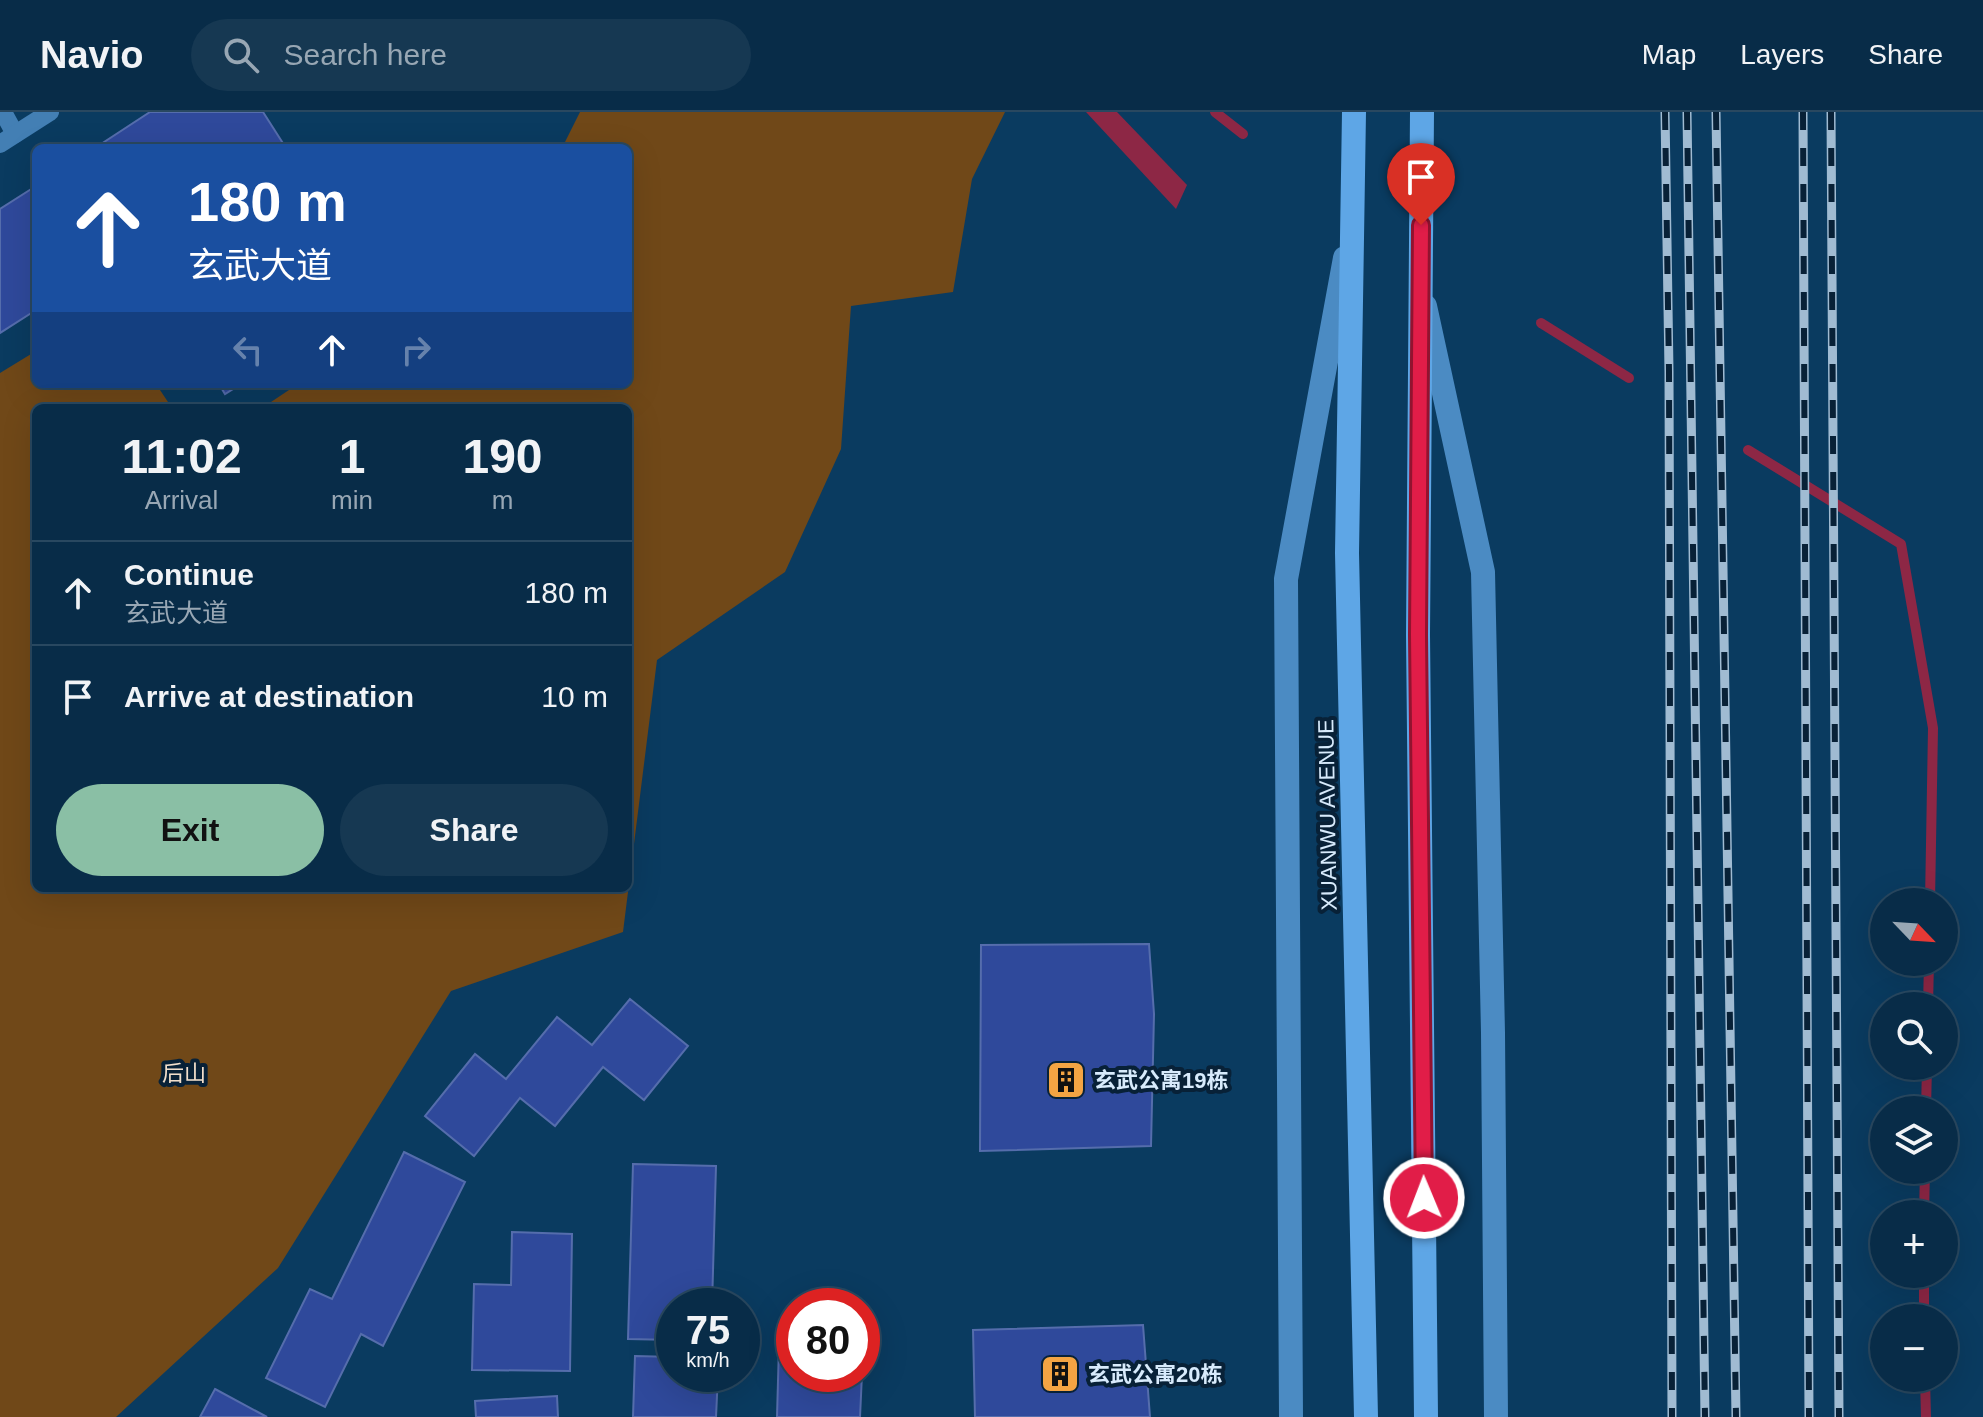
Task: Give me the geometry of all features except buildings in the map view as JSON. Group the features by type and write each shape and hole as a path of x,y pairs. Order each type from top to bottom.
{"highway":[{"name":"XUANWU AVENUE","path":"1354,112 1347,553 1366,1417"},
{"path":"1422,112 1418,635 1426,1417"}],"street":[{"path":"1291,1417 1286,579 1353,212"},
{"path":"1420,282 1483,572 1496,1417"}],"lane":[{"path":"3,112 8,139 50,112"}],"green space":[{"name":"后山","path":"580,112 1005,112 972,179 953,292 851,306 841,449 785,572 657,660 632,860 632,404 268,404 292,388 632,388 632,144 564,144"},
{"name":"后山","path":"32,353 32,388 159,388 169,404 32,404 32,892 628,892 623,932 451,991 278,1268 116,1417 0,1417 0,373"}],"shaded area":[{"path":"1086,112 1117,112 1187,185 1176,209"}],"waterway":[{"path":"1215,112 1243,134"},
{"path":"1541,323 1629,378"},
{"path":"1748,450 1901,544 1933,728 1930,888"},
{"path":"1928,992 1929,976"},
{"path":"1926,1096 1927,1080"},
{"path":"1924,1200 1925,1184"},
{"path":"1924,1288 1924,1304"},
{"path":"1925,1392 1926,1417"}],"railway":[{"path":"1665,112 1669,371 1672,1417"},
{"path":"1687,112 1705,1417"},
{"path":"1716,112 1736,1417"},
{"path":"1803,112 1809,1417"},
{"path":"1831,112 1839,1417"}],"place":[{"name":"玄武公寓19栋","path":"1066,1080"},
{"name":"玄武公寓20栋","path":"1060,1374"}],"route":[{"path":"1421,225 1418,635 1424,1198"}]}
